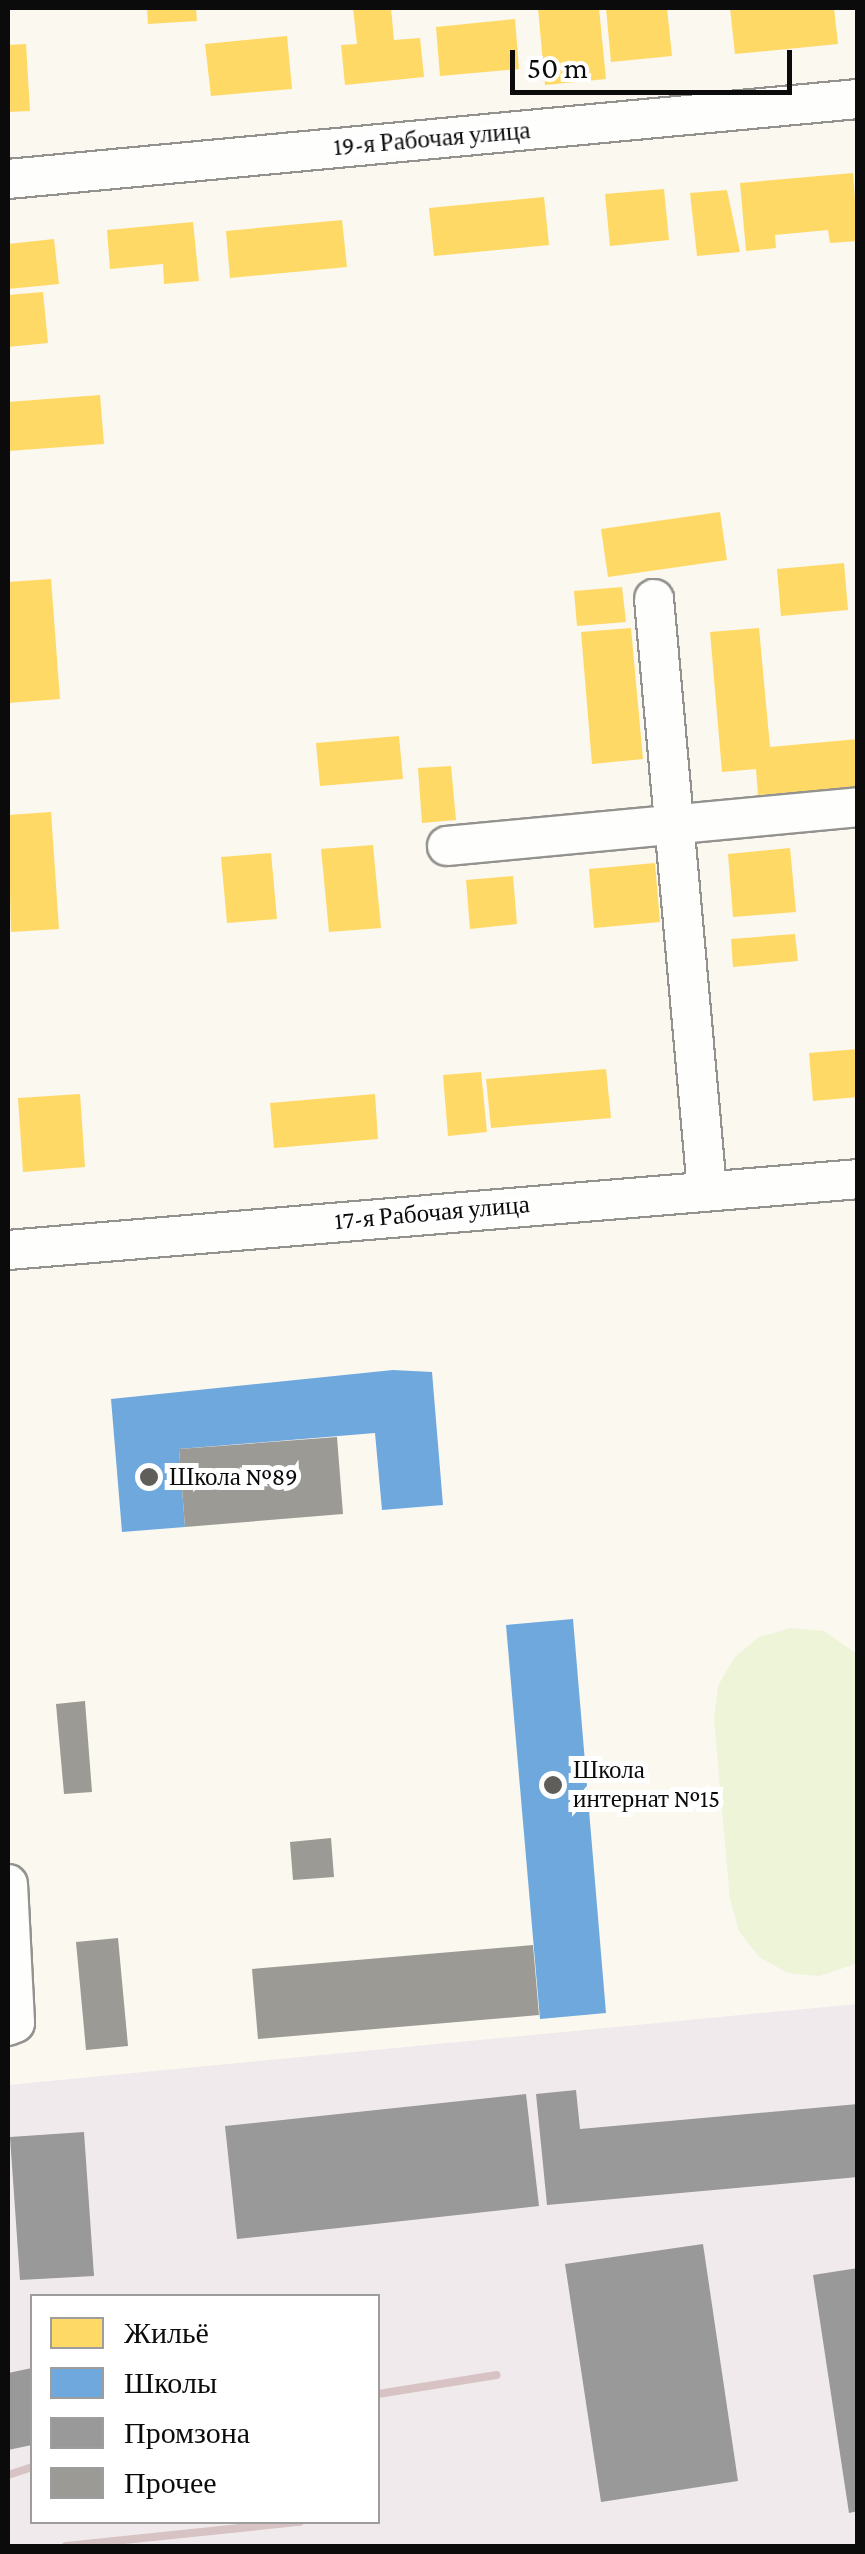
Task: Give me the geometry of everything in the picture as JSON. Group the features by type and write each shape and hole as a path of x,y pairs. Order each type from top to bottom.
{"street":[{"name":"19-я Рабочая улица","path":"8,179 858,99"},
{"path":"654,599 707,1190"},
{"path":"447,846 858,808"},
{"name":"17-я Рабочая улица","path":"8,1250 858,1179"},
{"path":"8,1884 12,2024"}],"shaded area":[{"path":"857,2004 857,2546 8,2546 8,2085"}],"green space":[{"path":"791,1628 824,1631 857,1654 857,1963 820,1976 788,1973 759,1957 739,1931 730,1899 714,1719 718,1686 734,1658 759,1637"}],"building: Жильё":[{"path":"147,8 196,8 197,21 148,24"},
{"path":"353,8 391,8 394,40 420,38 424,77 345,85 341,45 357,44"},
{"path":"538,8 599,8 606,79 545,85"},
{"path":"606,8 667,8 672,56 611,62"},
{"path":"730,8 834,8 838,44 735,54"},
{"path":"515,19 519,69 440,76 436,27"},
{"path":"287,36 292,89 211,96 205,44"},
{"path":"26,44 30,111 8,112 8,45"},
{"path":"853,173 858,241 830,243 828,230 775,235 776,248 746,251 740,183"},
{"path":"664,189 669,240 610,246 605,194"},
{"path":"727,190 740,252 697,256 690,193"},
{"path":"544,197 549,245 434,256 429,208"},
{"path":"342,220 347,267 230,278 226,231"},
{"path":"193,222 199,281 164,284 163,264 110,269 107,230"},
{"path":"54,239 59,284 8,289 8,244"},
{"path":"43,292 48,343 8,347 8,295"},
{"path":"100,395 104,444 8,451 8,402"},
{"path":"720,512 727,560 608,577 601,529"},
{"path":"844,563 848,610 781,616 777,569"},
{"path":"51,579 60,699 8,703 8,582"},
{"path":"622,587 626,622 577,626 574,591"},
{"path":"631,628 643,759 592,764 581,632"},
{"path":"759,628 770,747 858,739 858,787 758,795 756,769 722,772 710,632"},
{"path":"399,736 403,779 320,786 316,743"},
{"path":"451,766 456,820 422,823 418,768"},
{"path":"51,812 59,929 11,932 8,815"},
{"path":"373,845 381,928 329,932 321,849"},
{"path":"790,848 796,912 733,917 728,854"},
{"path":"271,853 277,919 227,923 221,857"},
{"path":"655,863 660,922 594,928 589,869"},
{"path":"513,876 517,924 470,929 466,880"},
{"path":"795,934 798,961 733,967 731,939"},
{"path":"858,1049 858,1097 813,1101 809,1053"},
{"path":"606,1069 611,1118 491,1128 486,1079"},
{"path":"481,1072 487,1132 448,1136 443,1075"},
{"path":"80,1094 85,1167 23,1172 18,1098"},
{"path":"375,1094 378,1139 274,1148 270,1103"}],"building: Школы":[{"name":"Школа №89","path":"393,1370 432,1372 443,1505 382,1510 375,1433 179,1449 185,1527 122,1532 111,1399"},
{"name":"Школа интернат №15","path":"573,1619 606,2013 540,2019 506,1625"}],"building: Промзона":[{"path":"576,2090 580,2129 858,2104 858,2177 547,2205 536,2094"},
{"path":"526,2094 539,2206 237,2239 225,2126"},
{"path":"84,2132 94,2276 20,2280 10,2137"},
{"path":"703,2244 738,2481 601,2502 565,2264"},
{"path":"858,2268 858,2511 849,2513 813,2275"},
{"path":"30,2368 30,2445 8,2450 8,2373"}],"building: Прочее":[{"path":"337,1437 343,1514 185,1527 179,1449"},
{"path":"85,1701 92,1792 64,1794 56,1704"},
{"path":"331,1838 334,1877 293,1880 290,1842"},
{"path":"118,1938 128,2046 86,2050 76,1942"},
{"path":"533,1945 539,2015 258,2039 252,1969"}],"railway":[{"path":"380,2394 496,2375"},
{"path":"8,2475 30,2468"},
{"path":"66,2546 280,2524"}],"place":[{"name":"Школа №89","path":"149,1477"},
{"name":"Школа интернат №15","path":"553,1785"}]}
